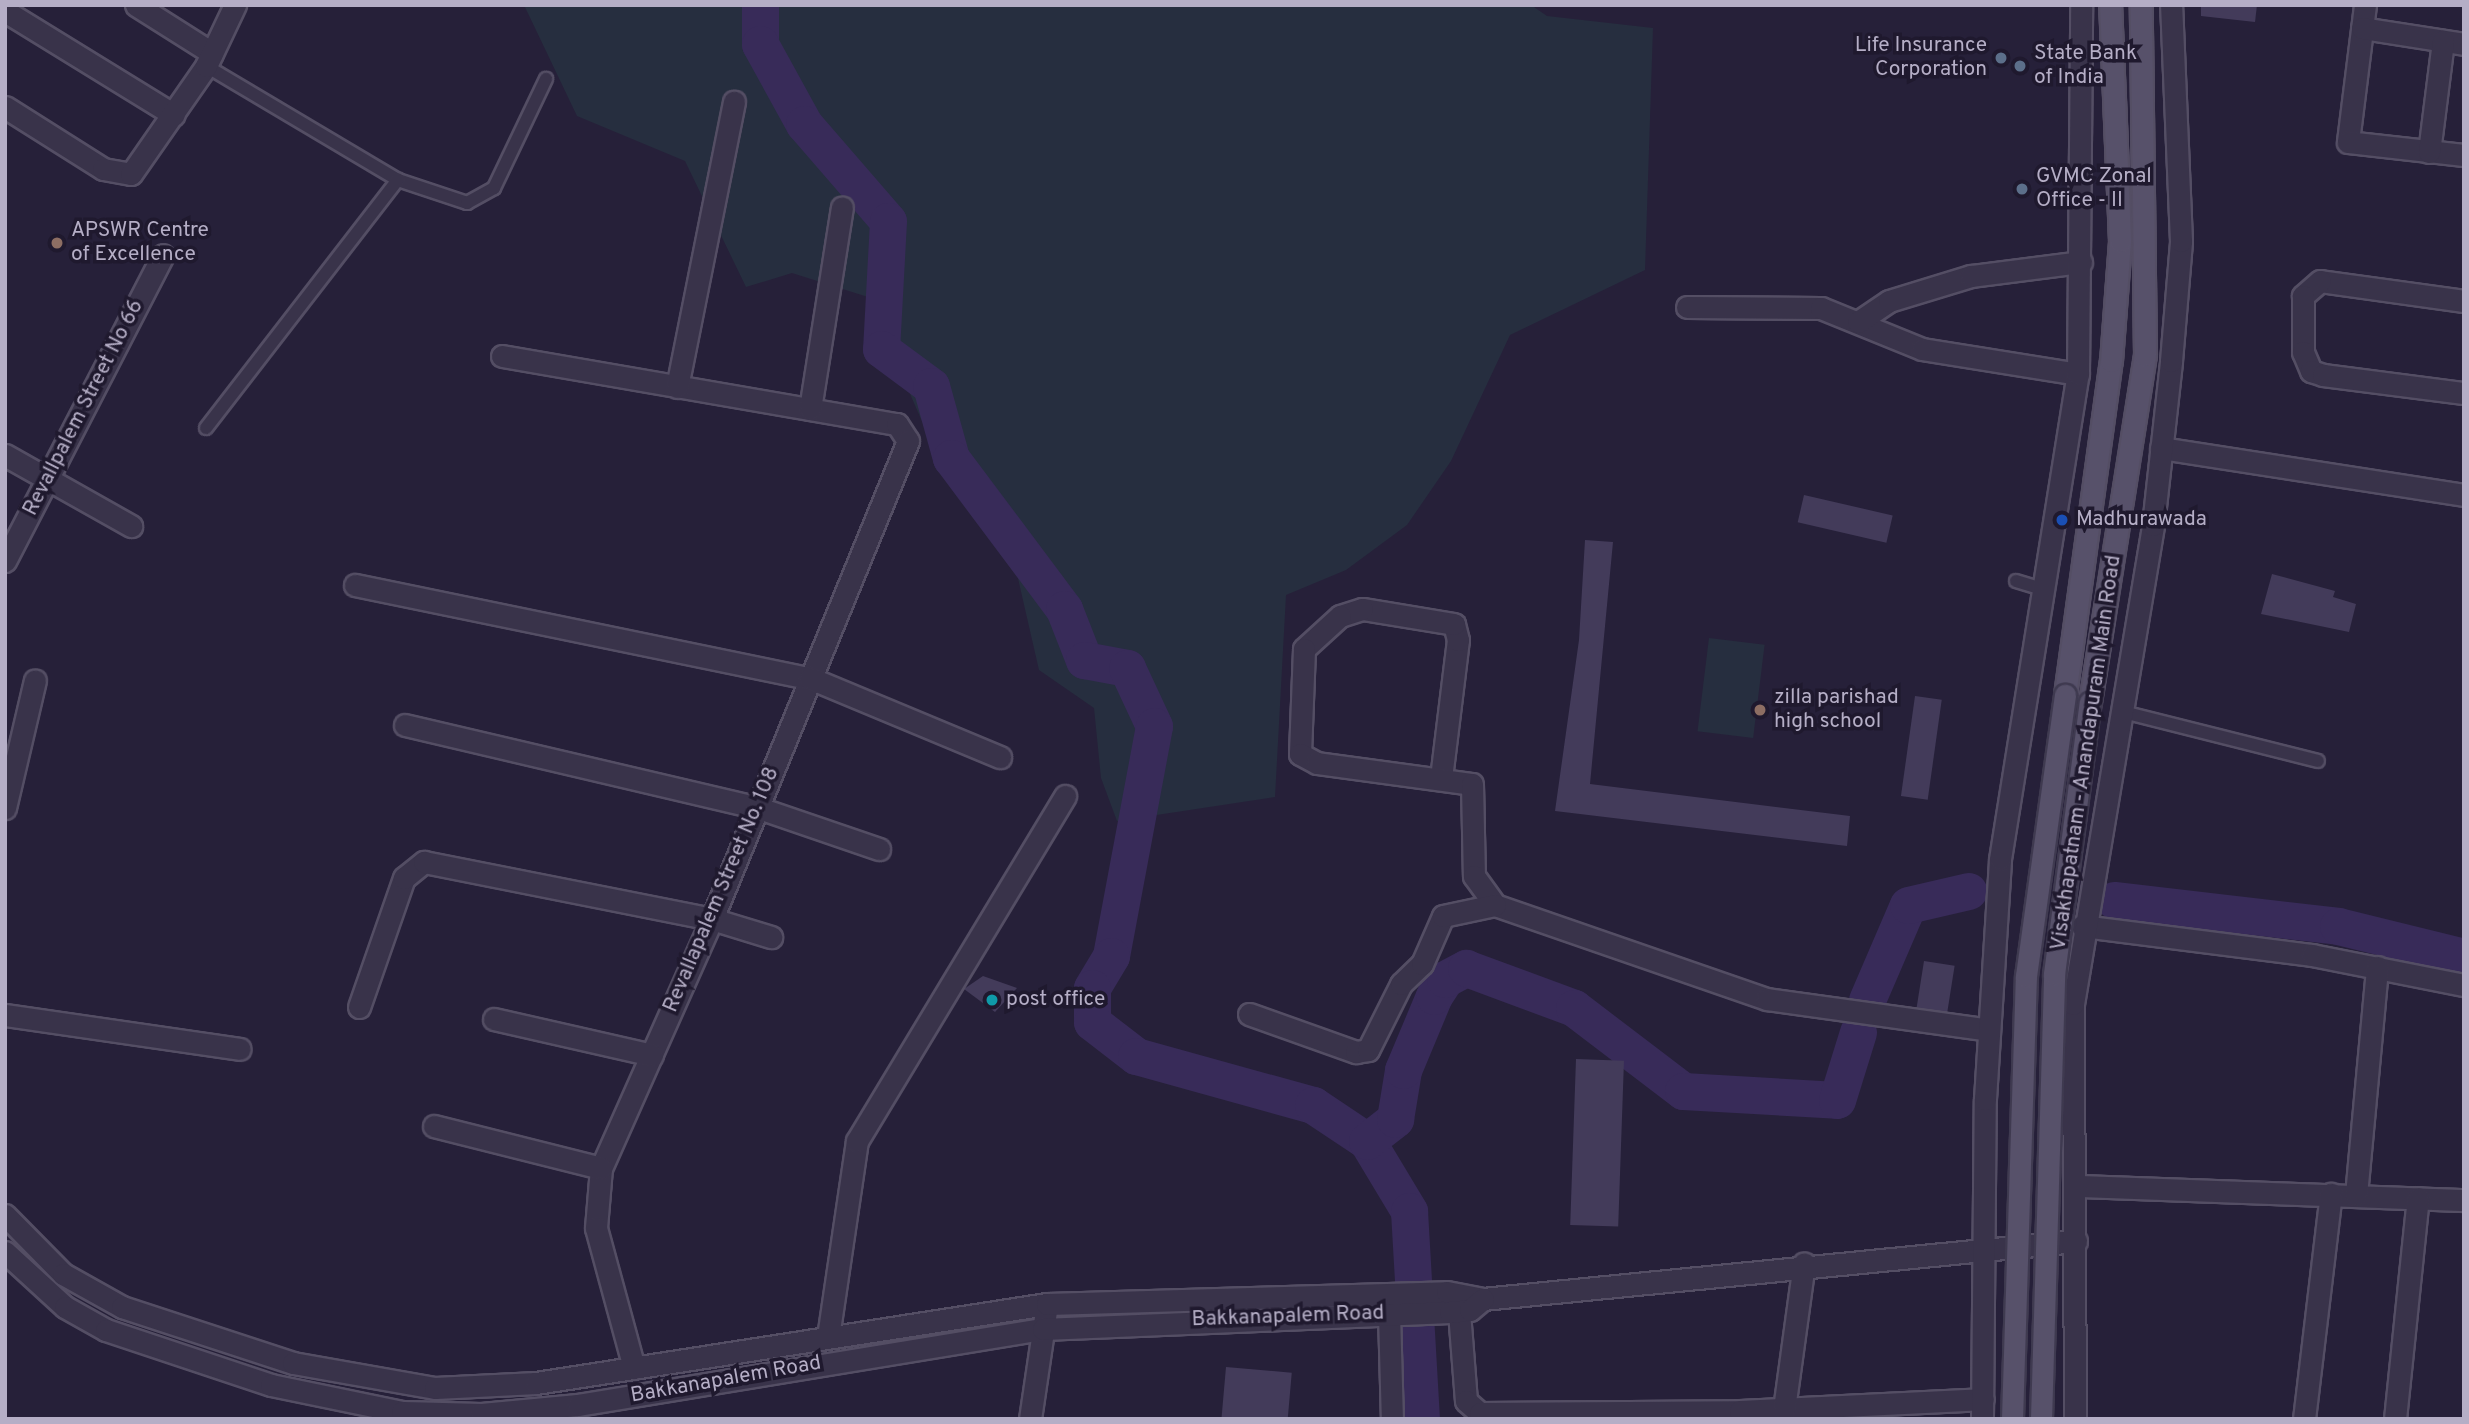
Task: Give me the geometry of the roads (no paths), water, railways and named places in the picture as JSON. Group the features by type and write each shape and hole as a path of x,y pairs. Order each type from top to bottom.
{"main road":[{"name":"Visakhapatnam - Anandapuram Main Road","path":"2012,1419 2026,976 2111,361 2120,241 2110,5"},
{"name":"Visakhapatnam - Anandapuram Main Road","path":"2041,1419 2054,974 2090,702 2144,355 2141,5"}],"street":[{"path":"136,5 209,59"},
{"path":"5,107 121,176 141,166 209,59 234,5"},
{"path":"1452,1306 1466,1401 1480,1413 1983,1409 1989,1030 2000,859 2078,374 2081,5"},
{"path":"2075,1419 2077,1186 2073,1004 2082,926 2161,448 2180,241 2171,5"},
{"path":"2365,5 2348,142 2464,155"},
{"path":"5,10 174,115"},
{"path":"2362,28 2453,43 2429,152"},
{"path":"677,387 734,102"},
{"path":"502,356 810,409 842,208"},
{"name":"Revallpalem Street No 66","path":"5,561 163,255"},
{"path":"1858,322 1889,300 1971,276 2081,262"},
{"path":"2464,301 2320,281 2304,296 2302,352 2311,370 2323,374 2464,393"},
{"path":"1687,307 1796,304 1858,322 1922,349 2078,374"},
{"name":"Revallapalem Street No. 108","path":"634,1368 596,1228 601,1168 712,919 906,451 906,431 897,424 810,409"},
{"path":"2161,448 2464,495"},
{"path":"5,455 131,526"},
{"path":"355,585 810,678 1000,757"},
{"path":"1441,778 1458,640 1454,624 1362,609 1340,616 1304,649 1300,754 1317,763 1472,784 1476,793 1474,876 1495,905"},
{"path":"5,808 10,757 35,680"},
{"path":"405,724 759,808 879,849"},
{"path":"828,1338 847,1230 849,1167 877,1104 1065,796"},
{"path":"359,1007 404,878 424,862 712,919 771,937"},
{"path":"1249,1014 1356,1052 1368,1051 1401,984 1422,964 1443,916 1495,905 1767,999 1989,1030"},
{"path":"2082,926 2377,967 2464,985"},
{"path":"2356,1195 2377,967"},
{"path":"5,1016 240,1049"},
{"path":"494,1020 655,1047"},
{"path":"434,1126 601,1168"},
{"path":"2077,1186 2464,1200"},
{"path":"2304,1419 2331,1194"},
{"path":"2395,1419 2418,1198"},
{"path":"5,1214 88,1291 220,1342 305,1366 435,1388 536,1383 1047,1304 1452,1306 1483,1299 1804,1264 1984,1246 2076,1241"},
{"name":"Bakkanapalem Road","path":"5,1252 65,1307 106,1331 271,1385 401,1415 481,1414 578,1405 1043,1329 1397,1307"},
{"path":"1784,1409 1804,1264"},
{"path":"1030,1419 1047,1304"},
{"path":"1392,1419 1397,1307"}],"lane":[{"path":"209,59 398,180 452,202 481,199 494,188 546,79"},
{"path":"206,428 398,180"},
{"path":"2017,580 2045,590"},
{"path":"2119,711 2318,761"}],"waterway":[{"path":"760,5 760,44 804,124 888,221 881,349 931,386 951,458 1064,609 1084,660 1127,668 1154,726 1111,956 1092,988 1092,1022 1136,1056 1313,1105 1367,1141 1409,1211 1421,1419"},
{"path":"1867,1000 1908,905 1968,891"},
{"path":"2114,900 2338,926 2464,957"},
{"path":"1367,1141 1395,1119 1403,1070 1434,996 1445,979 1466,968 1574,1008 1683,1091 1837,1100 1858,1032"}],"place":[{"name":"Life Insurance Corporation","path":"2001,58"},
{"name":"State Bank of India","path":"2020,66"},
{"name":"GVMC Zonal Office - II","path":"2022,189"},
{"name":"APSWR Centre of Excellence","path":"57,243"},
{"name":"Madhurawada","path":"2062,520"},
{"name":"zilla parishad high school","path":"1760,710"},
{"name":"post office","path":"992,1000"}]}
